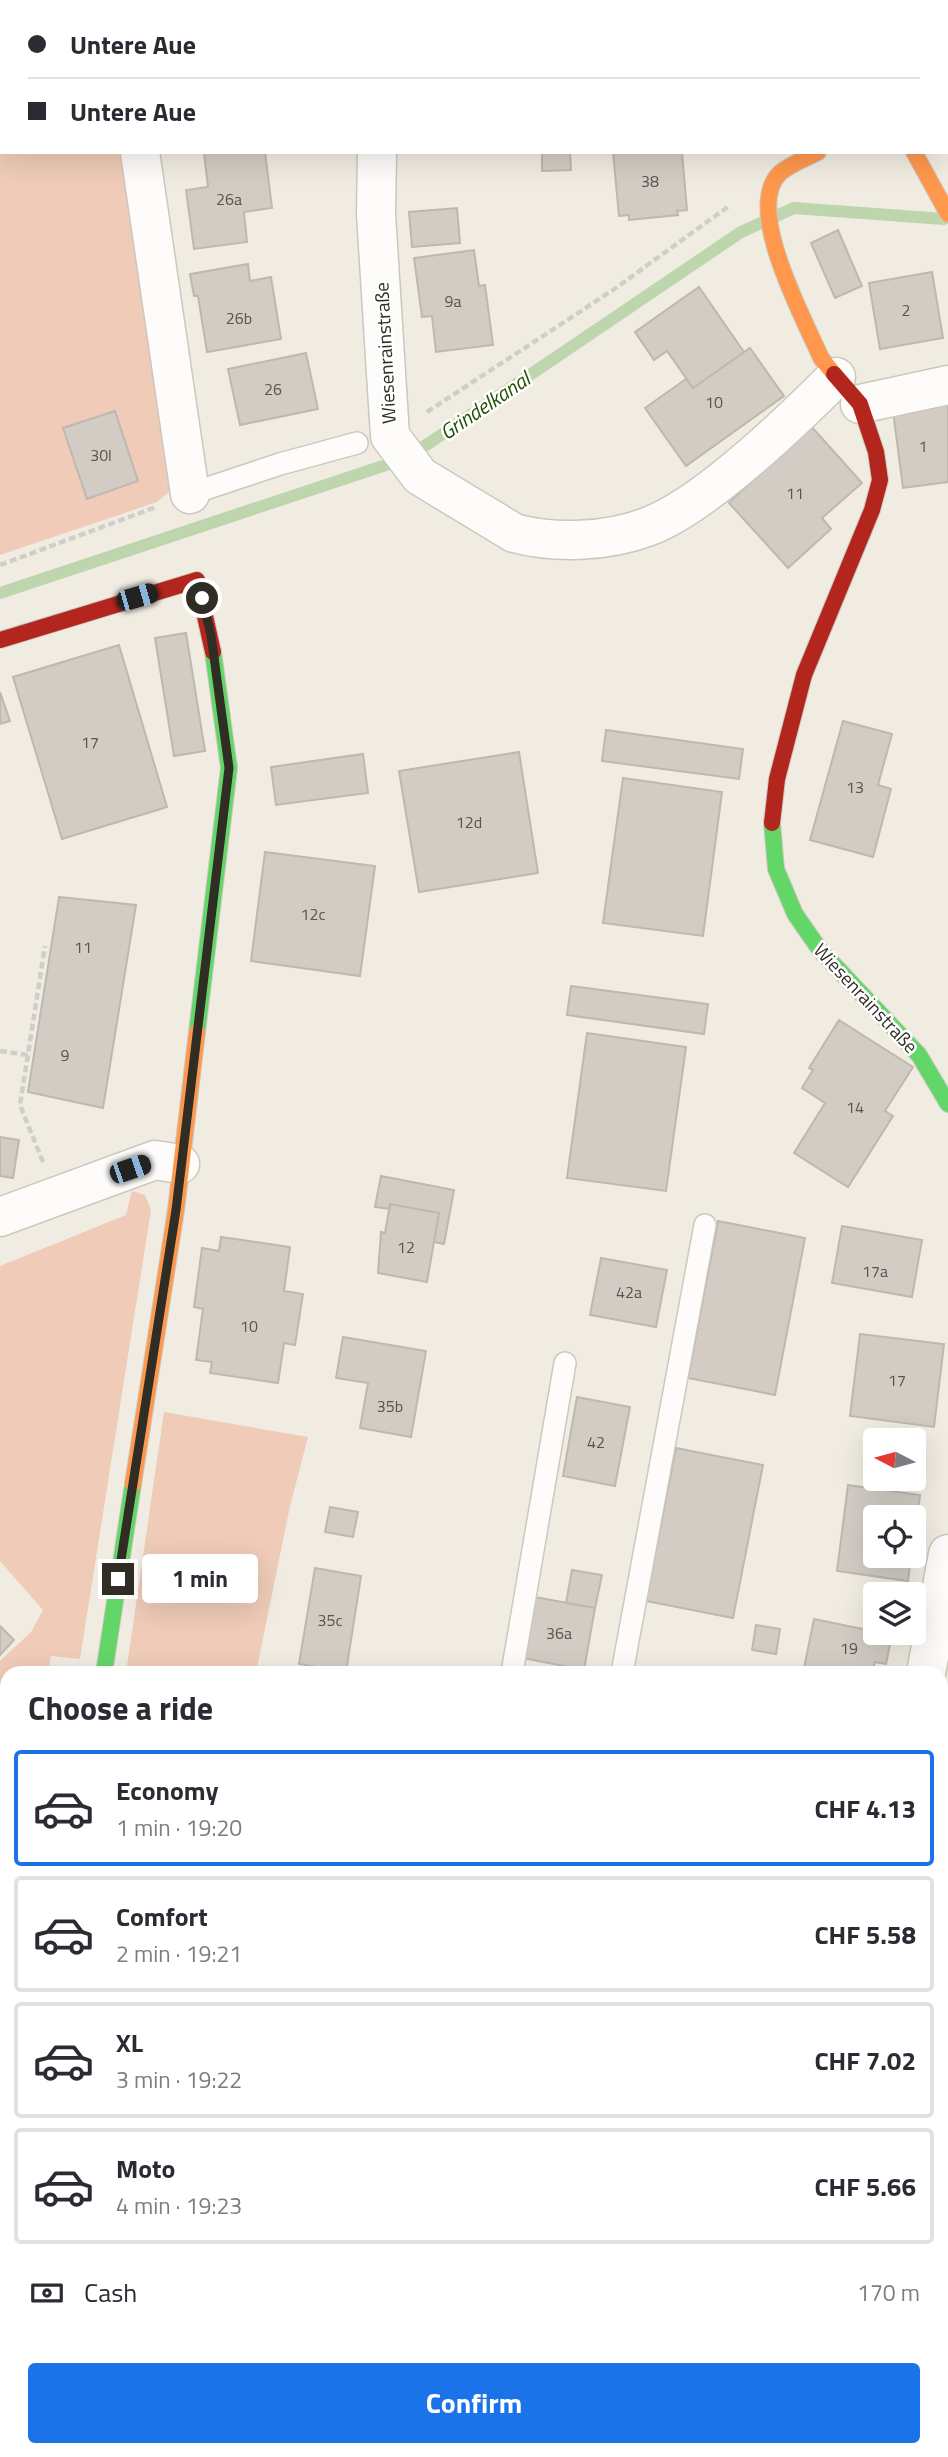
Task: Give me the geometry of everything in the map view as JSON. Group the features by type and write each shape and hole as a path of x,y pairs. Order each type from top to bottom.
{"street":[{"path":"140,154 190,494"},
{"name":"Wiesenrainstraße","path":"377,154 381,441 420,476 514,533 531,538 573,540 613,536 648,527 688,506 796,416 848,390"},
{"path":"767,199 780,173 814,154"},
{"path":"915,154 945,208"},
{"name":"Wiesenrainstraße","path":"767,199 771,235 821,358 848,390 876,452 880,480 872,510 804,675 777,779 772,820 776,869 795,914 820,950 919,1055 948,1104"},
{"path":"848,390 948,384"},
{"path":"0,640 197,580 211,635 229,768 174,1223 105,1666"},
{"path":"0,1217 155,1160 180,1164"},
{"path":"927,1666 948,1554"}],"lane":[{"path":"190,494 280,464 381,441"},
{"path":"623,1666 705,1225"},
{"path":"513,1666 565,1363"}],"path":[{"path":"381,441 613,290 729,205 767,199"},
{"path":"0,565 190,494"},
{"path":"44,1166 20,1105 45,946"},
{"path":"0,1051 27,1055"}],"shaded area":[{"path":"0,154 125,154 174,481 169,492 157,502 0,555"},
{"path":"132,1191 145,1195 151,1210 80,1659 51,1656 49,1666 0,1666 0,1661 31,1632 43,1610 0,1561 0,1266 126,1215"},
{"path":"164,1412 308,1437 290,1506 257,1666 127,1666"}],"building":[{"path":"204,154 265,154 272,208 244,212 247,242 194,249 186,190 208,187"},
{"path":"542,154 570,154 571,170 542,171"},
{"path":"613,154 682,154 687,210 677,211 678,215 629,220 629,215 619,216"},
{"path":"457,208 460,243 412,247 409,212"},
{"path":"838,230 862,286 835,298 811,243"},
{"path":"474,250 479,286 485,285 493,345 436,352 432,316 422,317 414,258"},
{"path":"248,264 250,281 271,277 281,339 207,352 198,296 194,296 190,274"},
{"path":"932,272 943,338 880,349 869,283"},
{"path":"699,287 744,352 693,388 667,351 654,360 635,332"},
{"path":"750,348 784,396 686,466 645,408 686,379 693,388"},
{"path":"306,353 318,409 240,425 228,369"},
{"path":"948,403 948,482 903,488 893,411"},
{"path":"115,411 138,481 87,499 63,428"},
{"path":"810,425 862,483 822,518 831,529 788,568 729,503"},
{"path":"186,633 205,751 174,756 155,638"},
{"path":"119,645 167,807 62,839 13,677"},
{"path":"0,692 10,721 0,724"},
{"path":"843,721 892,734 878,785 891,789 873,857 810,840"},
{"path":"606,730 743,749 739,779 602,761"},
{"path":"519,752 538,873 419,892 399,771"},
{"path":"363,754 368,793 276,805 271,767"},
{"path":"623,778 722,792 703,936 603,923"},
{"path":"265,852 375,866 360,976 251,961"},
{"path":"59,897 136,905 103,1108 28,1092"},
{"path":"571,986 708,1004 704,1034 567,1015"},
{"path":"839,1020 913,1067 885,1111 893,1116 848,1187 794,1153 825,1103 802,1088 813,1070 809,1068"},
{"path":"587,1033 686,1047 666,1191 567,1178"},
{"path":"0,1137 19,1140 13,1178 0,1176"},
{"path":"381,1176 454,1190 444,1244 434,1242 439,1213 390,1204 390,1209 375,1207"},
{"path":"390,1204 439,1213 427,1282 378,1273 381,1232 385,1233"},
{"path":"718,1221 805,1238 775,1395 688,1378"},
{"path":"842,1226 922,1240 912,1297 832,1283"},
{"path":"221,1237 290,1247 284,1291 303,1294 295,1345 284,1343 278,1383 210,1373 212,1362 196,1360 203,1309 194,1307 202,1248 219,1251"},
{"path":"601,1258 667,1270 656,1327 590,1315"},
{"path":"860,1334 944,1344 934,1427 850,1416"},
{"path":"343,1337 426,1351 411,1437 360,1428 368,1383 336,1378"},
{"path":"577,1397 630,1407 615,1486 563,1476"},
{"path":"676,1448 763,1465 733,1618 646,1601"},
{"path":"848,1485 863,1487 863,1491 920,1495 919,1505 863,1505 863,1568 910,1568 908,1581 837,1571"},
{"path":"330,1507 358,1512 353,1537 325,1532"},
{"path":"315,1568 361,1576 347,1666 299,1664"},
{"path":"572,1570 602,1575 595,1608 566,1603"},
{"path":"535,1597 595,1608 585,1666 564,1666 523,1658"},
{"path":"814,1619 863,1629 863,1645 890,1645 886,1664 875,1662 874,1666 804,1666"},
{"path":"756,1625 780,1629 776,1654 752,1650"},
{"path":"0,1626 14,1640 0,1655"}],"waterway":[{"name":"Grindelkanal","path":"0,593 407,458 741,232 794,208 944,219"}],"traffic: fast":[{"path":"197,1032 229,768 213,652"},
{"path":"772,823 776,869 795,914 820,950 919,1055 948,1104"},
{"path":"105,1666 133,1484"}],"traffic: slow":[{"path":"814,154 780,173 770,189 768,211 780,264 821,358 834,374"},
{"path":"915,154 948,214"},
{"path":"133,1484 176,1210 197,1032"}],"traffic: jam":[{"path":"772,823 777,779 804,675 872,510 880,480 876,452 860,404 834,374"},
{"path":"0,640 197,580 213,652"}],"route":[{"path":"118,1579 176,1210 229,768 211,635 202,598"}]}
